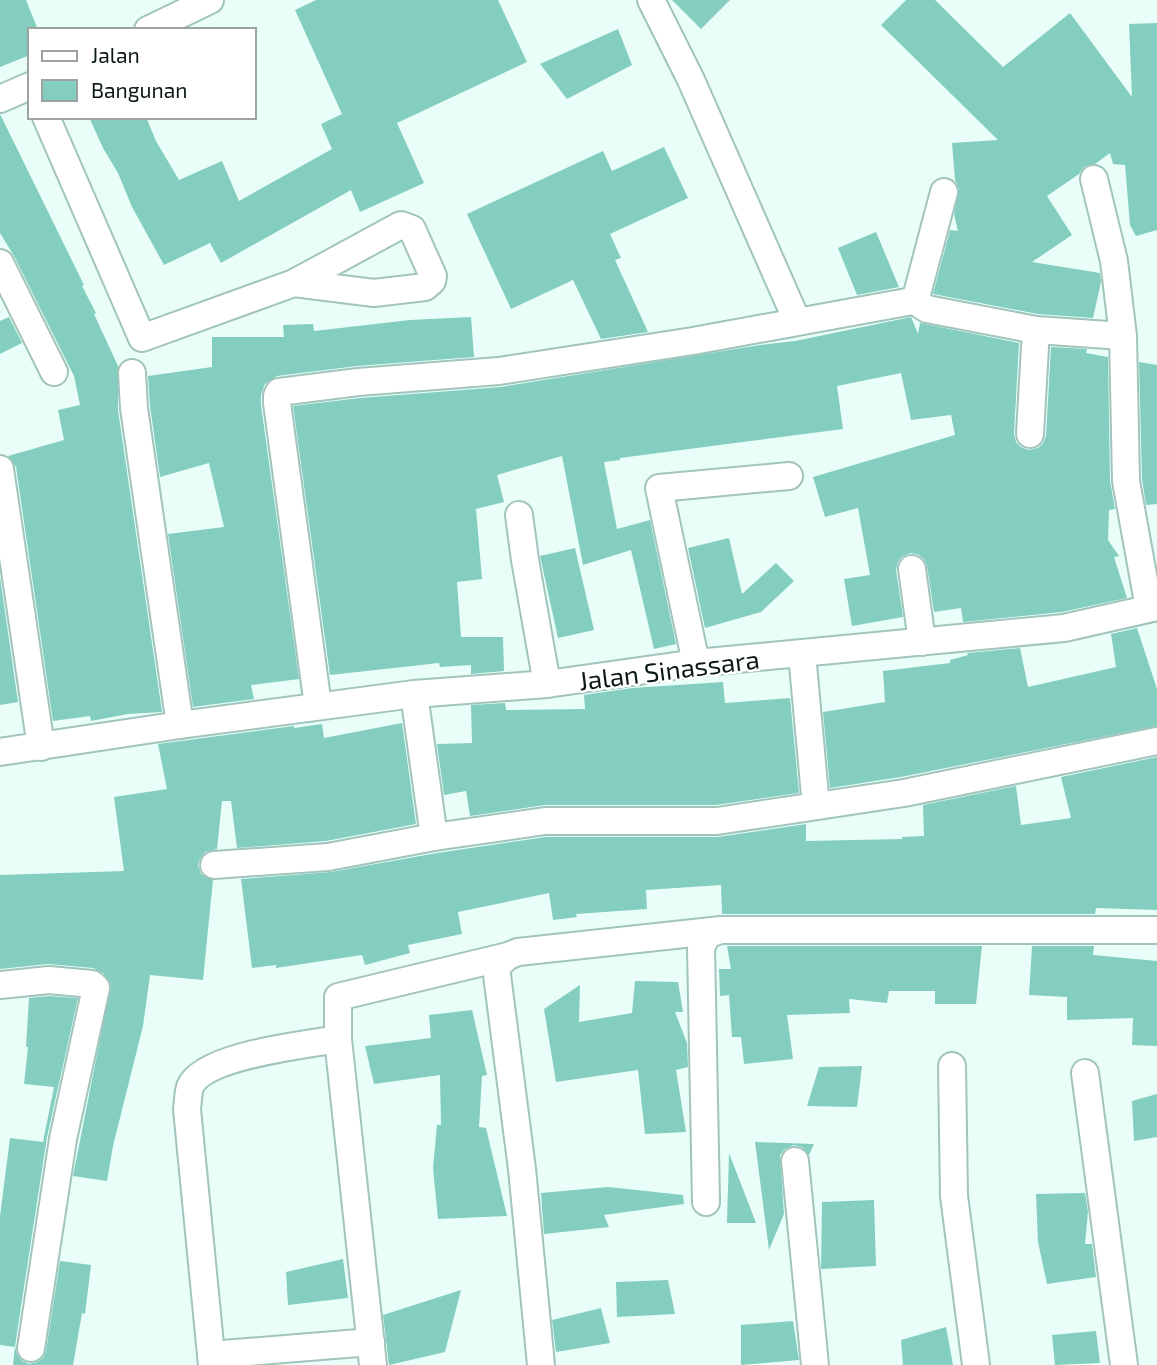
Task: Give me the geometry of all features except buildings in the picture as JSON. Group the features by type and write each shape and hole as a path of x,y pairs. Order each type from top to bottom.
{"street":[{"path":"152,28 210,0"},
{"path":"651,0 691,80 797,321"},
{"path":"0,99 28,87"},
{"path":"47,119 142,338 294,283 401,225 412,229 433,276 432,281 425,286 374,293 294,283"},
{"path":"1094,179 1114,261 1123,336 1126,481 1153,608"},
{"path":"913,300 938,222 944,192"},
{"path":"0,263 54,372"},
{"path":"318,706 277,403 279,392 358,382 499,371 693,341 913,300 927,309 1037,330 1123,336"},
{"path":"1030,434 1037,330"},
{"path":"132,373 134,408 180,725"},
{"path":"0,469 41,747"},
{"path":"696,663 659,488 789,476"},
{"path":"519,515 547,684"},
{"path":"912,569 922,642"},
{"name":"Jalan Sinassara","path":"0,752 414,694 547,684 696,663 1064,628 1153,608"},
{"path":"802,654 816,806"},
{"path":"414,694 434,837"},
{"path":"214,865 328,858 434,837 545,821 717,821 904,793 1157,741"},
{"path":"706,1202 701,947 705,937 721,930"},
{"path":"338,1039 228,1060 208,1069 191,1085 187,1109 212,1360 372,1353 338,1039 338,997 502,964 518,952 721,930 1157,930"},
{"path":"502,964 541,1365"},
{"path":"0,985 60,980 96,988 63,1139 31,1348"},
{"path":"952,1066 954,1196 976,1365"},
{"path":"1085,1073 1125,1365"},
{"path":"795,1161 815,1365"}]}
